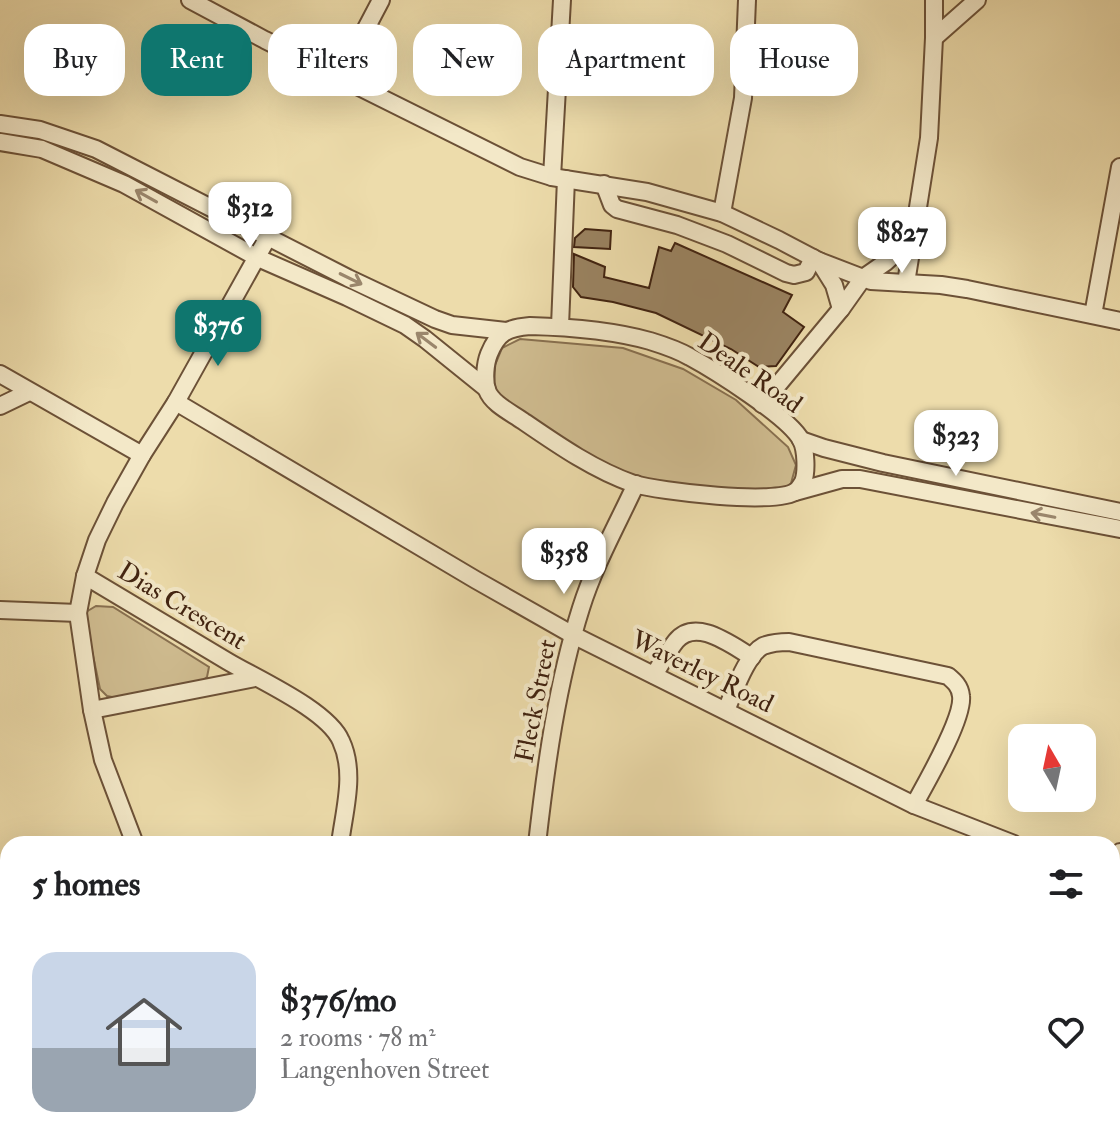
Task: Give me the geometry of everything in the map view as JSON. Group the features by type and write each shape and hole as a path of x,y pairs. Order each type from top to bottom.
{"street":[{"path":"190,0 268,41"},
{"path":"368,24 381,0"},
{"path":"560,326 562,0"},
{"path":"722,213 743,98 747,0"},
{"path":"906,283 929,138 934,0"},
{"path":"934,38 977,0"},
{"path":"376,96 520,167 559,178 647,192 722,213 816,260 871,281 967,289 1120,321"},
{"name":"Deale Road","path":"0,124 40,130 96,149 268,237 452,325 506,331 530,326 560,326 617,333 687,355 762,404 801,440 804,450 803,481 795,492"},
{"path":"0,142 42,149 124,184 258,258 405,325 487,389 499,404 559,446 594,467 636,484 754,498 782,496 842,479 860,479 1120,529"},
{"path":"86,167 96,149"},
{"path":"1093,315 1120,167"},
{"path":"604,184 612,205 617,209 702,234 786,273 806,272 816,260"},
{"path":"762,404 863,278 886,262 913,236"},
{"path":"132,836 103,760 92,710 78,613 85,576 97,540 142,455 176,402 268,237"},
{"path":"816,260 834,285 841,309"},
{"path":"487,389 486,361 494,341 506,331"},
{"path":"0,374 142,455"},
{"path":"0,406 29,392"},
{"name":"Waverley Road","path":"176,402 573,635 914,805 996,836"},
{"name":"Deale Road","path":"801,440 883,463 1120,512"},
{"name":"Fleck Street","path":"538,836 552,728 573,635 587,592 636,484"},
{"name":"Dias Crescent","path":"85,576 309,709 329,724 340,737 348,760 341,836"},
{"path":"0,610 78,613"},
{"path":"654,675 676,641 685,633 694,631 717,637 752,657"},
{"path":"726,710 752,657 764,645 789,642 948,676 961,694 959,711 945,746 914,805"},
{"path":"215,686 216,654"},
{"name":"Dias Crescent","path":"92,710 255,678"}],"shaded area":[{"path":"520,339 623,348 683,369 736,400 788,447 796,465 790,487 769,498 669,488 614,474 506,406 494,388 495,365 502,348"},
{"path":"96,606 113,607 209,667 207,677 196,686 117,698 107,696 100,689 86,622 86,612"}],"building":[{"path":"585,229 611,231 610,249 574,247 575,238"},
{"path":"675,243 792,295 783,312 804,327 776,366 759,367 731,349 656,313 581,297 573,287 574,254 605,267 604,277 649,288 659,247 671,251"}]}
